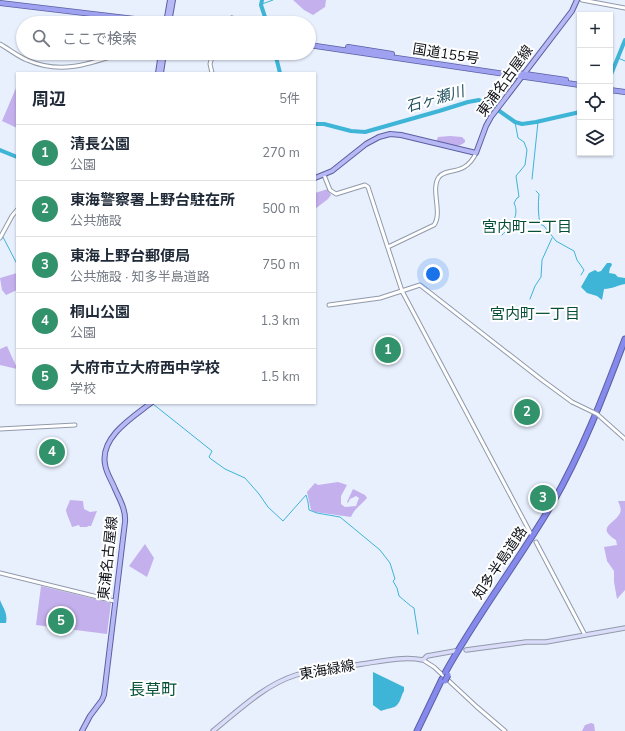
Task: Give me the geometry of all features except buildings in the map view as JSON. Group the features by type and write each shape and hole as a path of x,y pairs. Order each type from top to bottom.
{"highway":[{"path":"0,3 109,16"},
{"path":"0,6 85,16"},
{"name":"国道155号","path":"316,45 577,84"},
{"path":"613,89 625,89"},
{"path":"613,90 625,92"},
{"name":"知多半島道路","path":"417,731 469,631 535,532 564,482 594,419 625,338"},
{"name":"知多半島道路","path":"446,674 485,612 538,533 571,477 602,409 625,348"},
{"name":"知多半島道路","path":"421,731 443,680"}],"main road":[{"path":"168,16 170,0"},
{"path":"169,16 173,0"},
{"name":"東浦名古屋線","path":"476,153 486,126 495,111 572,12 577,0"},
{"path":"159,72 160,60"},
{"path":"159,72 162,60"},
{"path":"316,178 338,167 374,140 390,134 401,135 476,153"},
{"name":"東浦名古屋線","path":"82,731 104,695 125,518 121,503 106,468 106,449 115,432 149,404"},
{"path":"466,650 526,642 546,642 625,628"},
{"name":"東海緑線","path":"213,731 258,695 279,682 296,675 314,670 407,658 423,660 427,656 455,651"}],"street":[{"path":"582,0 625,8"},
{"path":"0,44 16,54"},
{"path":"27,60 66,67 85,65 100,60"},
{"path":"211,60 210,64 212,72"},
{"path":"388,247 434,225 436,219 436,184 438,178 442,174 460,170 473,159 476,153"},
{"path":"324,175 330,190 336,194 365,185 368,187 402,291 531,534"},
{"path":"1,236 16,211"},
{"path":"329,305 380,298 420,285 572,402 598,414 625,439"},
{"path":"0,429 75,425"},
{"path":"536,542 584,635"},
{"path":"0,573 114,601"},
{"path":"423,660 434,667 505,731"}],"shaded area":[{"path":"293,0 326,0 325,7 313,15 304,10"},
{"path":"16,88 16,128 2,121"},
{"path":"438,137 462,137 465,142 455,146 436,142"},
{"path":"328,189 331,195 316,208 316,193"},
{"path":"16,273 16,290 6,295 2,290 0,278"},
{"path":"393,344 396,352 382,356 380,349"},
{"path":"7,346 16,369 0,365 0,349"},
{"path":"60,445 61,459 45,459 43,446"},
{"path":"338,482 347,485 341,496 341,504 345,507 356,506 359,498 356,496 350,499 348,503 347,502 353,489 365,495 367,498 356,509 351,517 315,512 311,510 307,492 315,483 318,485"},
{"path":"70,500 83,501 84,509 90,512 97,511 91,526 80,527 79,525 72,527 66,510"},
{"path":"618,501 625,501 625,590 617,599 614,571 607,561 604,547 617,545 616,540 610,536 607,529 608,526 618,517 621,511"},
{"path":"145,544 154,558 147,577 129,566"},
{"path":"41,586 111,603 107,634 36,625"},
{"path":"591,723 594,724 595,731 582,731 585,725"}],"water":[{"path":"607,263 611,263 612,265 609,273 625,278 625,284 604,289 602,300 597,296 587,293 581,287 589,273 595,270 598,272 601,271"},
{"path":"0,600 6,613 6,623 0,623"},
{"path":"373,672 404,687 400,701 395,707 381,711 373,705"}],"waterway":[{"path":"262,0 261,5 265,16"},
{"path":"262,4 273,0"},
{"name":"石ヶ瀬川","path":"613,70 625,40"},
{"path":"618,58 625,61"},
{"path":"277,60 280,72"},
{"name":"石ヶ瀬川","path":"316,124 324,124 351,131 365,132 479,100 491,105 515,122 522,124 577,113"},
{"path":"502,235 514,220 516,212 514,203 519,197 516,176 525,165 527,150 524,142 518,138 515,122"},
{"path":"532,179 538,122"},
{"name":"石ヶ瀬川","path":"0,150 16,157"},
{"path":"536,191 539,194 538,209 540,224 544,226 556,241 574,251 577,260 584,270 581,275"},
{"path":"3,237 16,262"},
{"path":"530,299 535,286 541,277 542,260 552,238"},
{"path":"153,404 212,451 209,457 211,459 225,469 245,478 268,507 283,521 306,495 309,510 340,517 380,550 390,563 395,579 393,581 399,596 414,608 418,634"}],"place":[{"name":"清長公園","path":"388,350"},
{"name":"東海警察署上野台駐在所","path":"527,412"},
{"name":"桐山公園","path":"52,452"},
{"name":"東海上野台郵便局","path":"543,498"},
{"name":"大府市立大府西中学校","path":"61,621"}],"district":[{"name":"宮内町二丁目","path":"527,227"},
{"name":"宮内町一丁目","path":"535,314"},
{"name":"長草町","path":"153,690"}]}
